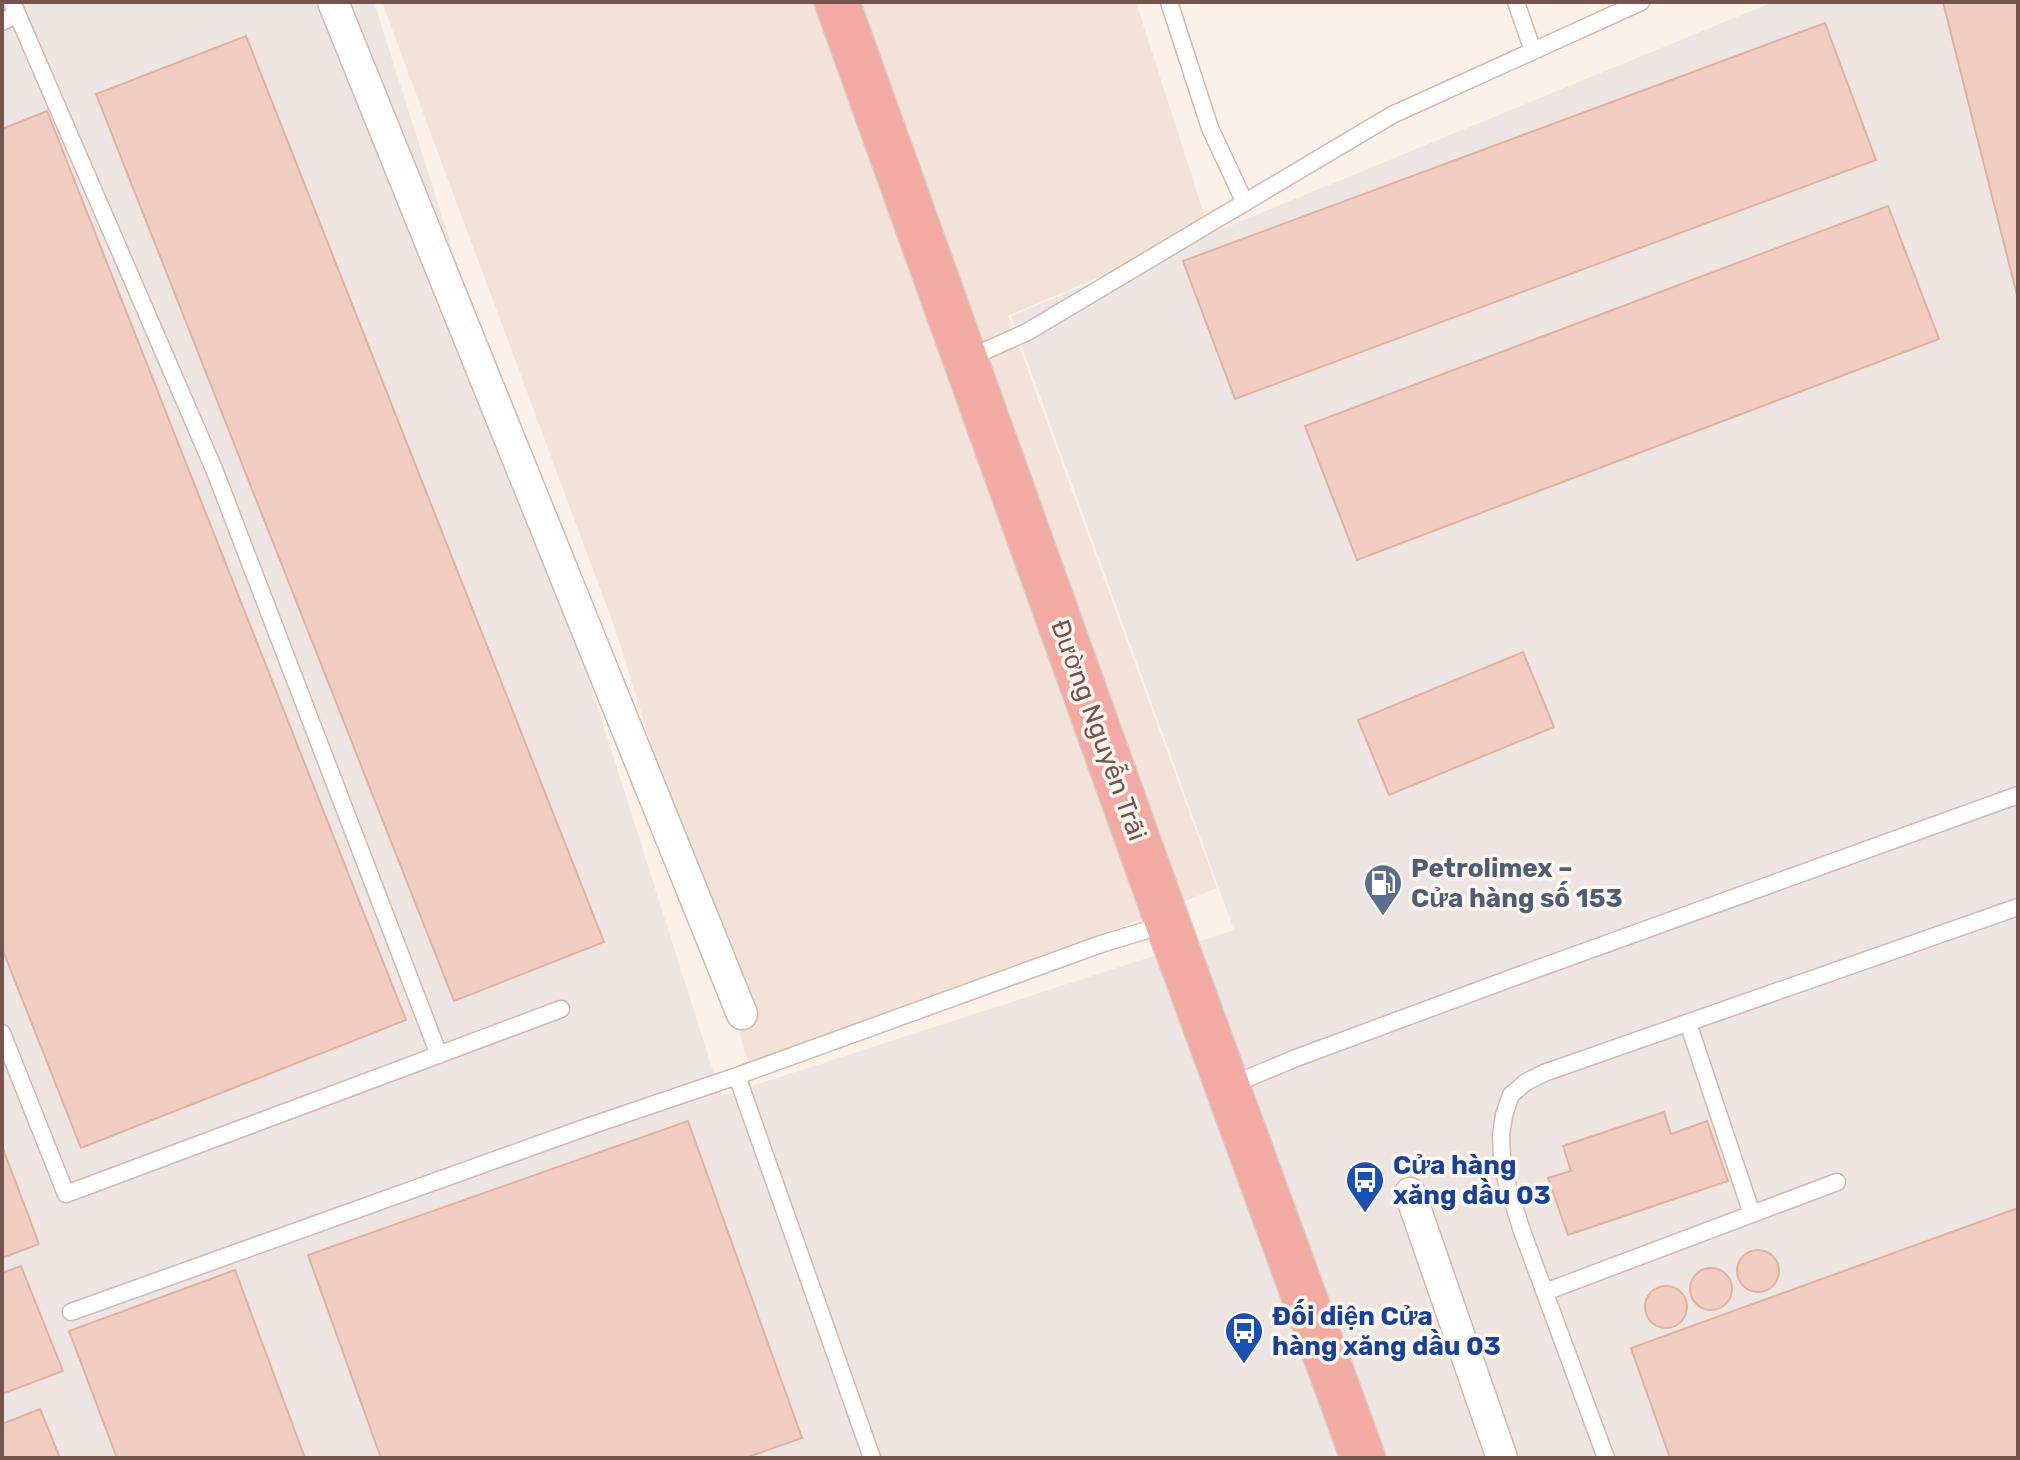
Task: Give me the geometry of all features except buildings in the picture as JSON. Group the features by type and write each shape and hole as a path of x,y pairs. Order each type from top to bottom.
{"highway":[{"name":"Đường Nguyễn Trãi","path":"837,2 1363,1458"}],"street":[{"path":"333,2 742,1014"},
{"path":"1410,1193 1502,1458"}],"lane":[{"path":"1169,2 1210,128 1245,203"},
{"path":"1516,2 1533,51"},
{"path":"966,360 1027,332 1392,115 1641,2"},
{"path":"10,13 214,469 439,1055"},
{"path":"1228,1086 1505,981 2018,795"},
{"path":"1606,1458 1510,1192 1502,1158 1501,1135 1511,1095 1526,1082 1544,1073 2018,907"},
{"path":"71,1312 1101,944 1168,924"},
{"path":"2,1033 66,1194 561,1009"},
{"path":"1688,1023 1752,1214"},
{"path":"737,1076 872,1458"},
{"path":"1545,1292 1837,1182"}],"shaded area":[{"path":"2,2 374,2 721,1096 1234,930 1011,316 1773,2 2018,2 2018,1458 2,1458"},
{"path":"382,2 1136,2 1209,230 1008,316 1217,888 753,1077 617,634"}],"place":[{"name":"Petrolimex – Cửa hàng số 153","path":"1383,917"},
{"name":"Cửa hàng xăng dầu 03","path":"1365,1214"},
{"name":"Đối diện Cửa hàng xăng dầu 03","path":"1244,1365"}]}
